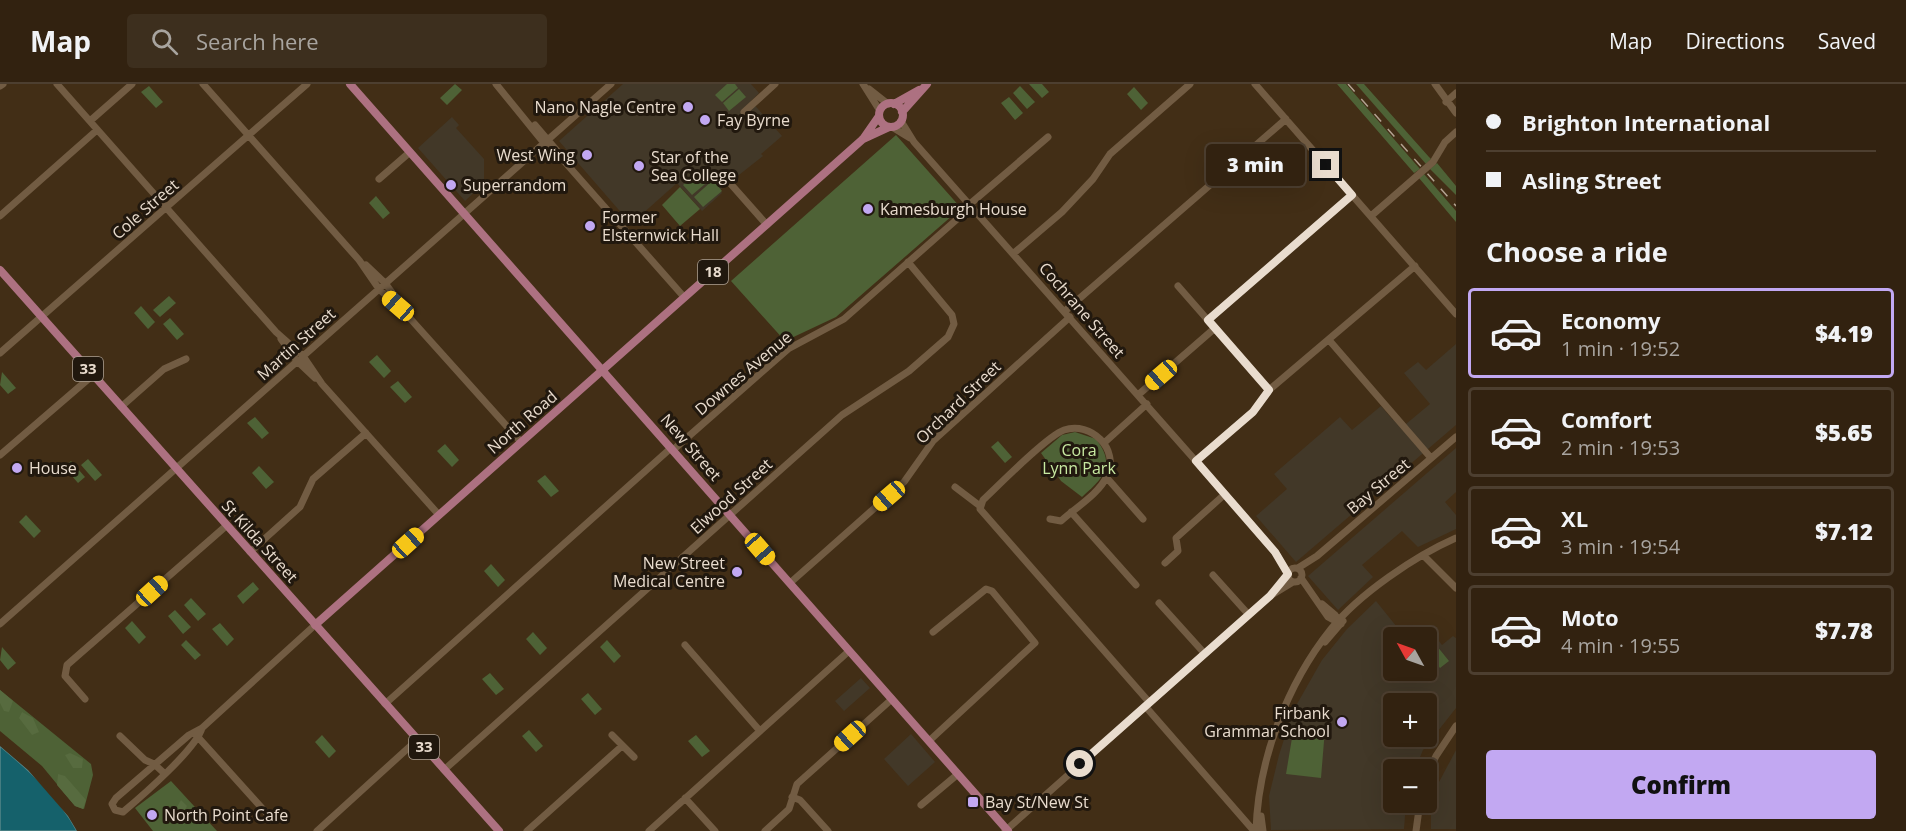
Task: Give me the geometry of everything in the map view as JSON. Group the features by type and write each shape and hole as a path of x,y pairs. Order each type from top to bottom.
{"main road":[{"name":"New Street","path":"350,84 1007,830"},
{"name":"18","path":"879,114 891,104 926,85"},
{"name":"18","path":"891,127 926,85"},
{"path":"891,104 902,116"},
{"path":"879,114 882,123 891,127"},
{"name":"North Road","path":"315,625 863,139 879,114"},
{"name":"North Road","path":"863,139 891,127"},
{"name":"St Kilda Street","path":"0,270 444,770 493,829"}],"street":[{"path":"57,84 439,515"},
{"path":"90,121 132,84"},
{"path":"203,84 521,442"},
{"name":"Cole Street","path":"0,353 307,84"},
{"path":"496,84 684,297"},
{"name":"Martin Street","path":"0,624 611,84"},
{"path":"744,112 775,84"},
{"path":"1014,254 1093,179 1110,154 1190,84"},
{"path":"1255,84 1456,314"},
{"path":"1435,84 1456,113"},
{"path":"864,85 891,104"},
{"path":"864,85 879,114"},
{"path":"1446,102 1456,93"},
{"name":"Cochrane Street","path":"902,116 914,142"},
{"name":"Orchard Street","path":"790,583 904,482 933,441 1068,314 1286,119"},
{"name":"Cochrane Street","path":"891,127 914,142 1339,622"},
{"path":"0,216 97,130"},
{"path":"1371,216 1433,162 1445,142 1456,132"},
{"name":"Downes Avenue","path":"385,704 788,349 844,319 1048,137"},
{"path":"379,179 410,152"},
{"path":"729,182 767,225"},
{"path":"1208,320 1352,195"},
{"name":"Elwood Street","path":"444,770 843,415 909,371 951,333 954,321 949,310 908,262"},
{"path":"1196,461 1253,412 1269,390 1415,266"},
{"path":"1178,286 1269,390"},
{"path":"1102,441 1215,328"},
{"path":"1329,340 1431,458"},
{"path":"121,407 164,369 186,359"},
{"path":"0,455 93,375"},
{"path":"980,506 1060,432 1072,428 1083,429 1102,441 1109,459 1107,478 1060,521 1050,519"},
{"path":"250,552 300,507 313,479 366,433"},
{"name":"Bay Street","path":"1007,830 1248,615 1298,575 1317,556 1456,437"},
{"path":"1107,478 1143,519"},
{"path":"955,487 980,506 982,513 1255,831"},
{"path":"1166,563 1178,551 1176,538 1224,494"},
{"path":"1071,512 1136,585"},
{"path":"85,699 65,676 67,665 226,526"},
{"path":"1255,831 1265,766 1277,726 1293,689 1323,644 1339,622 1390,576 1456,538"},
{"name":"Cochrane Street","path":"1275,552 1288,574 1298,575"},
{"path":"1423,555 1456,588"},
{"name":"Bay Street","path":"1270,596 1288,574"},
{"path":"1213,575 1248,615"},
{"path":"929,741 1034,647 1034,639 988,589 978,593 933,632"},
{"path":"1160,603 1205,654"},
{"name":"North Road","path":"197,735 154,764 114,800 115,810 121,813 126,810 164,773 197,735 202,728 315,625"},
{"path":"685,645 760,731"},
{"path":"649,831 849,651"},
{"path":"765,831 787,812 797,784 892,699"},
{"path":"1435,759 1456,726"},
{"path":"197,735 270,817"},
{"path":"612,735 634,757"},
{"path":"120,736 145,760 164,773"},
{"path":"317,831 417,740"},
{"path":"527,831 622,746"},
{"path":"921,805 958,774"},
{"path":"792,797 800,800 828,831"},
{"path":"686,798 715,831"},
{"path":"1260,807 1263,831"},
{"path":"1416,831 1418,813"}],"shaded area":[{"name":"Star of the Sea College","path":"623,84 751,84 759,93 751,101 782,136 761,154 763,156 720,190 722,193 702,211 677,183 631,224 559,141"},
{"path":"452,117 459,125 456,128 484,159 484,183 465,201 418,148"},
{"path":"1456,344 1456,425 1296,562 1256,516 1287,489 1274,474 1340,417 1352,430 1381,406 1393,420 1399,416 1406,424 1430,404 1404,373 1418,362 1426,370"},
{"path":"1456,448 1456,492 1445,502 1456,515 1456,529 1418,547 1402,531 1362,565 1373,577 1338,610 1308,576"},
{"name":"Firbank Grammar School","path":"1376,601 1397,627 1383,627 1383,681 1437,681 1437,638 1442,645 1453,636 1456,638 1456,708 1437,732 1437,693 1383,693 1383,747 1425,747 1419,759 1383,759 1383,813 1405,813 1404,829 1271,830 1269,796 1279,755 1293,711 1322,660 1347,629"},
{"path":"861,678 870,688 844,711 835,701"},
{"path":"911,734 935,762 908,786 884,759"},
{"path":"1456,750 1456,829 1431,829 1431,813 1437,813 1439,782"}],"green space":[{"path":"455,84 462,90 447,105 440,98"},
{"path":"727,84 735,84 738,88 722,102 715,95"},
{"path":"1029,84 1042,84 1049,92 1042,98"},
{"path":"1337,84 1346,84 1420,169 1414,173"},
{"path":"1356,84 1364,84 1431,159 1426,164"},
{"path":"149,86 163,102 156,108 141,92"},
{"path":"1020,86 1035,102 1027,109 1013,93"},
{"path":"1134,87 1148,103 1141,110 1127,94"},
{"path":"739,89 746,97 729,111 723,103"},
{"path":"1009,97 1023,113 1015,120 1001,103"},
{"path":"896,135 961,208 836,317 785,341 731,281"},
{"path":"1437,163 1456,186 1456,195 1430,169"},
{"path":"702,168 711,179 692,195 683,185"},
{"path":"1424,174 1456,211 1456,222 1419,178"},
{"path":"713,180 722,191 703,207 694,197"},
{"path":"680,187 700,209 680,226 662,205"},
{"path":"376,196 390,213 383,219 369,203"},
{"path":"169,296 176,303 160,317 153,310"},
{"path":"141,306 155,322 148,329 134,313"},
{"path":"170,318 184,334 177,340 163,324"},
{"path":"377,355 391,371 384,378 369,362"},
{"path":"2,372 16,388 8,394 0,385"},
{"path":"398,381 412,397 405,403 390,387"},
{"path":"255,417 269,433 262,439 247,423"},
{"name":"Cora Lynn Park","path":"1075,432 1096,439 1102,449 1106,464 1101,478 1082,497 1061,481 1041,453 1062,435"},
{"path":"998,441 1012,457 1005,463 991,447"},
{"path":"445,444 459,460 452,467 437,451"},
{"path":"88,459 102,475 95,481 81,465"},
{"path":"71,461 85,477 78,483 64,467"},
{"path":"259,466 274,482 266,489 252,473"},
{"path":"545,475 559,491 551,497 537,481"},
{"path":"26,515 41,531 34,538 19,522"},
{"path":"491,564 505,580 498,587 484,571"},
{"path":"253,582 259,589 243,604 237,596"},
{"path":"191,598 206,614 198,621 184,605"},
{"path":"175,610 191,627 183,634 168,616"},
{"path":"132,621 146,637 139,644 125,628"},
{"path":"220,623 234,639 227,646 212,629"},
{"path":"533,632 547,648 540,655 526,639"},
{"path":"186,640 201,655 195,660 181,645"},
{"path":"607,640 621,656 614,663 600,647"},
{"path":"1437,646 1449,661 1440,668 1437,664"},
{"path":"2,647 16,663 8,670 0,660"},
{"path":"490,673 504,689 496,695 482,679"},
{"path":"0,690 91,764 93,775 84,809 75,806 42,766 0,731"},
{"path":"0,690 13,701 9,712 4,711 0,703"},
{"path":"588,693 602,709 595,715 581,699"},
{"path":"22,712 33,718 39,732 32,735 19,718"},
{"path":"1294,726 1325,729 1321,778 1286,774"},
{"path":"529,730 543,746 536,752 522,736"},
{"path":"322,735 336,751 329,758 315,742"},
{"path":"696,735 710,751 702,757 688,741"},
{"path":"70,753 83,759 82,768 73,768 65,755"},
{"path":"58,774 65,776 86,800 83,809 75,806 57,785"},
{"path":"171,781 217,831 153,831 135,808"},
{"path":"181,800 187,806 183,814 184,825 175,818 174,812"}],"water":[{"path":"0,746 52,795 77,831 0,831"}],"pier":[{"path":"0,743 30,767 70,814 80,831 77,831 68,816 28,770 0,746"}],"railway":[{"path":"1348,84 1456,206"}],"place":[{"name":"Nano Nagle Centre","path":"688,107"},
{"name":"Fay Byrne","path":"705,120"},
{"name":"West Wing","path":"587,155"},
{"name":"Star of the Sea College","path":"639,166"},
{"name":"Superrandom","path":"451,185"},
{"name":"Kamesburgh House","path":"868,209"},
{"name":"Former Elsternwick Hall","path":"590,226"},
{"name":"House","path":"17,468"},
{"name":"New Street Medical Centre","path":"737,572"},
{"name":"Firbank Grammar School","path":"1342,722"},
{"name":"Bay St/New St","path":"973,802"},
{"name":"North Point Cafe","path":"152,815"}],"route":[{"path":"1080,764 1270,596 1288,574 1275,552 1196,461 1253,412 1269,390 1208,320 1352,195 1326,165"}]}
